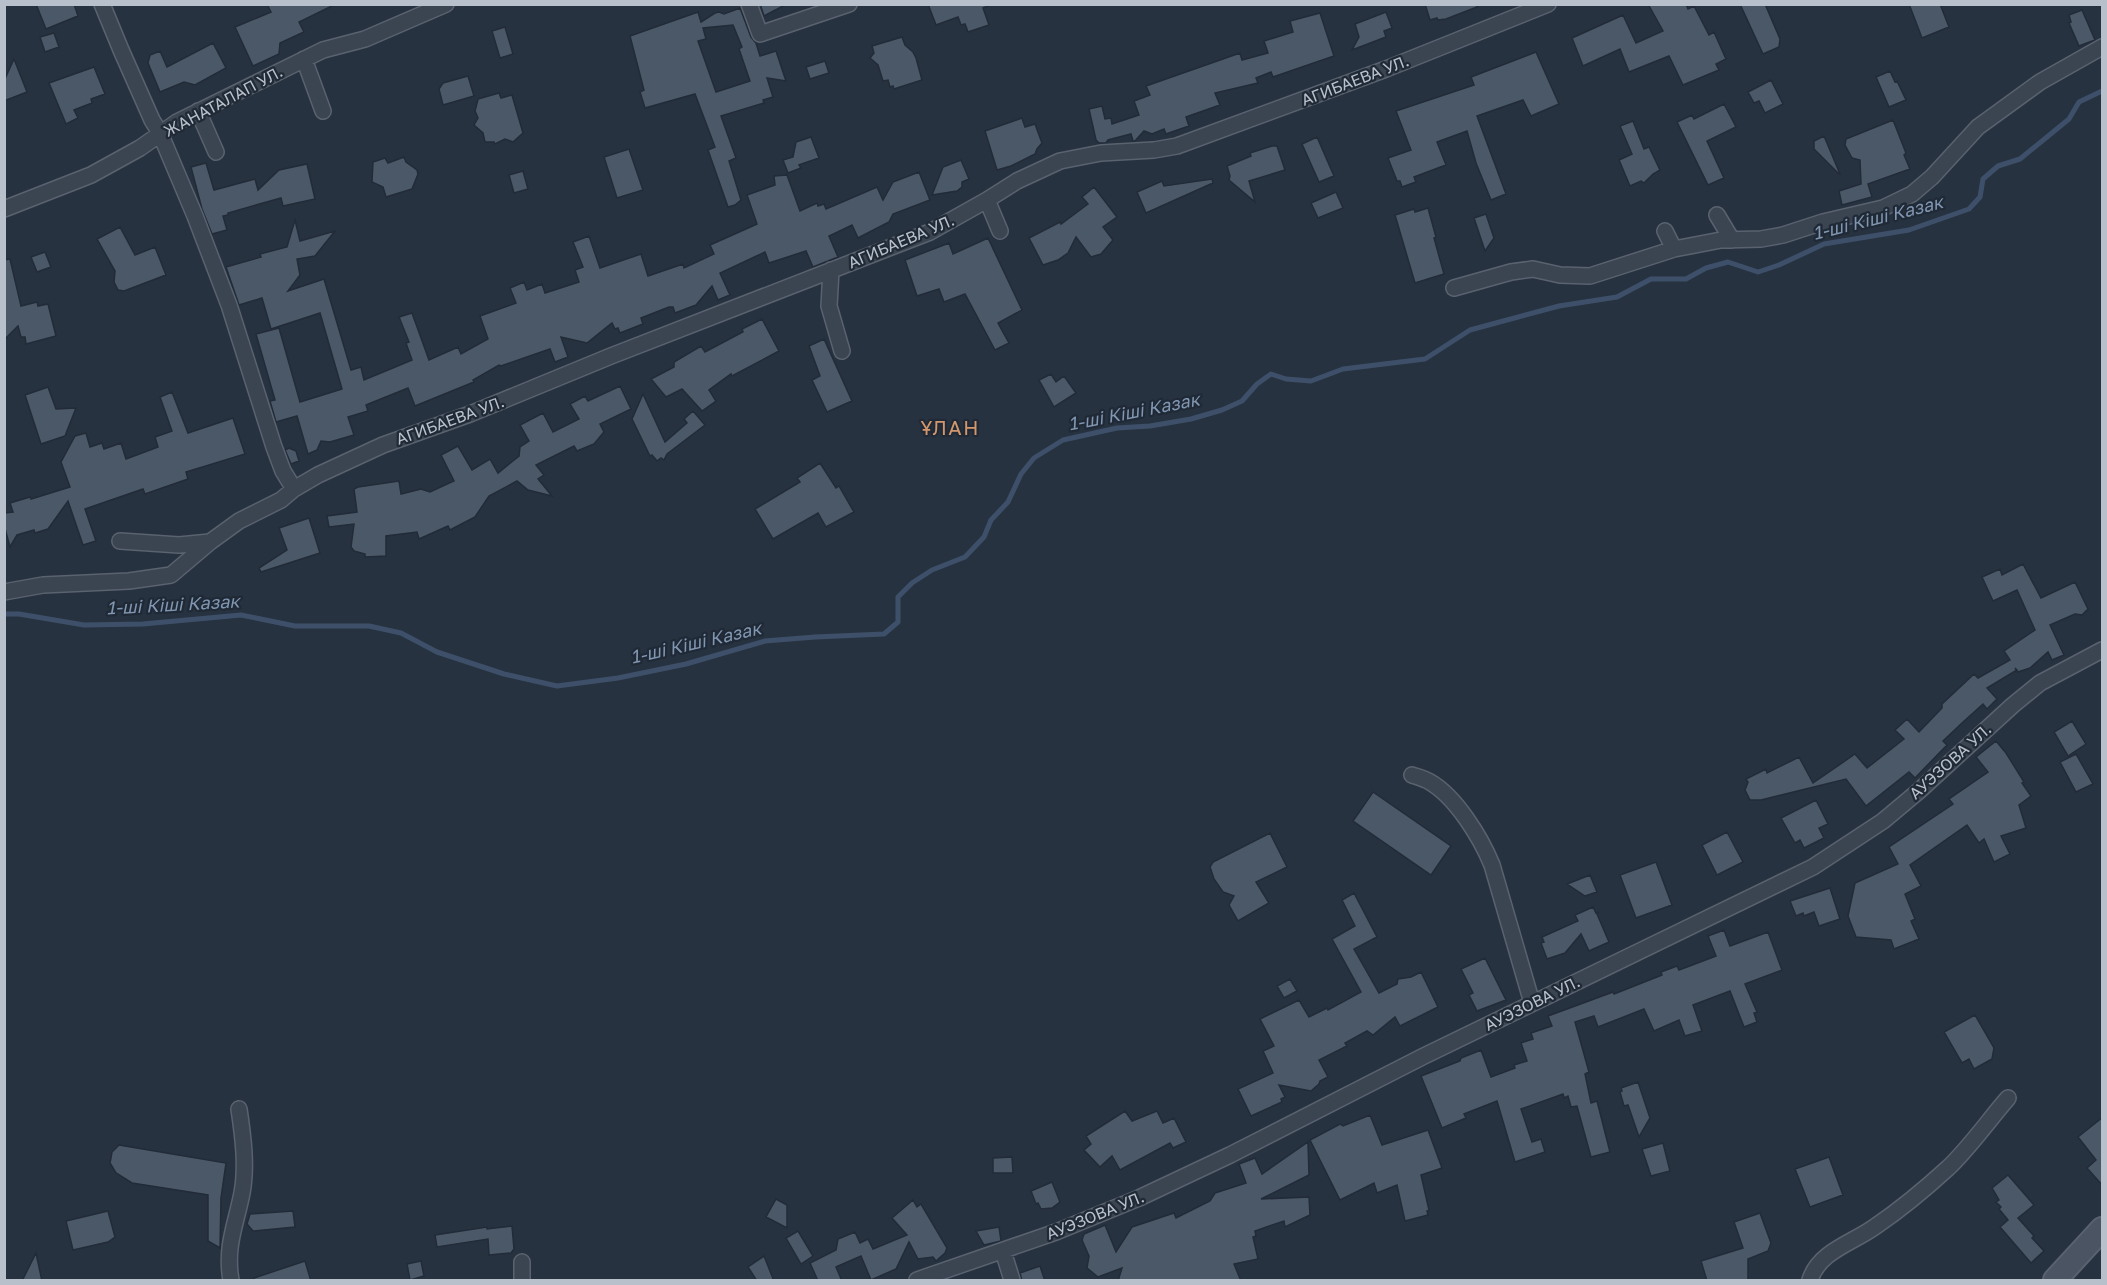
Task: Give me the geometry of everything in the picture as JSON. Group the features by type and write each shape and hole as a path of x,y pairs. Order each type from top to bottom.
{"main road":[{"path":"2055,1281 2103,1229"}],"street":[{"path":"102,4 134,80 160,133 229,305 274,447 283,471 294,489"},
{"name":"ЖАНАТАЛАП УЛ.","path":"4,209 91,175 140,148 160,133 198,111 323,50 365,39 446,4"},
{"path":"749,4 760,34 849,4"},
{"name":"АГИБАЕВА УЛ.","path":"6,590 43,585 129,581 171,575 239,521 281,500 294,489 383,445 470,414 611,356 930,232 1017,181 1060,161 1101,153 1154,150 1177,146 1386,69 1548,4"},
{"path":"1454,288 1511,272 1533,269 1569,276 1590,276 1674,249 1721,240 1761,239 1783,235 1823,222 1883,208 1912,194 1932,177 1978,127 2040,82 2103,47"},
{"path":"304,59 323,111"},
{"path":"198,111 216,152"},
{"path":"987,200 1000,231"},
{"path":"1717,214 1732,240"},
{"path":"1665,231 1674,249"},
{"path":"831,270 829,306 842,351"},
{"path":"120,541 179,545 210,542"},
{"name":"АУЭЗОВА УЛ.","path":"917,1281 1056,1232 1148,1194 1532,1003 1813,867 1883,821 2040,683 2103,650"},
{"path":"1412,775 1429,781 1441,790 1484,844 1532,1003"},
{"path":"1810,1281 1819,1263 1848,1241 1873,1229 1909,1203 1941,1174 2008,1098"},
{"path":"231,1281 229,1269 231,1237 242,1192 244,1141 239,1109"},
{"path":"1003,1251 1012,1281"},
{"path":"522,1262 522,1281"}],"building":[{"path":"36,4 74,4 78,16 46,29"},
{"path":"267,4 336,4 299,22 304,32 280,43 279,54 253,66 235,27 271,12"},
{"path":"760,4 787,4 764,16"},
{"path":"928,4 988,4 983,8 989,25 968,32 965,24 961,25 958,17 936,25"},
{"path":"1425,4 1477,4 1477,7 1446,19 1430,20"},
{"path":"1648,4 1686,4 1688,9 1694,6 1709,35 1714,32 1726,59 1716,64 1719,70 1683,85 1669,56 1629,72 1620,49 1583,66 1572,38 1623,15 1636,43 1663,31"},
{"path":"1740,4 1765,4 1780,39 1779,47 1763,54"},
{"path":"1909,4 1940,4 1949,27 1922,38"},
{"path":"740,8 760,56 776,51 786,81 767,78 773,97 763,100 764,103 721,116 736,158 729,161 741,200 728,207 708,150 715,147 695,94 645,108 640,92 644,90 630,36 698,12 701,22 715,13 724,14","holes":["733,25 742,47 739,49 750,81 716,92 698,41 706,39 703,28"]},
{"path":"2082,10 2095,40 2079,46 2069,23 2071,22 2069,15"},
{"path":"1386,12 1392,28 1384,31 1386,37 1352,50 1359,37 1355,24"},
{"path":"1320,13 1334,56 1273,77 1271,72 1256,78 1258,83 1215,93 1220,105 1186,117 1189,126 1166,134 1164,129 1152,134 1144,131 1135,141 1131,134 1108,140 1106,143 1099,143 1096,140 1089,109 1102,106 1105,119 1111,118 1112,124 1139,115 1134,101 1150,95 1146,86 1240,53 1242,60 1268,53 1264,41 1293,32 1290,21"},
{"path":"505,27 513,54 500,58 492,31"},
{"path":"54,33 59,47 45,52 40,37"},
{"path":"902,37 905,45 916,58 922,80 894,89 893,86 890,87 888,80 883,81 878,65 870,58 874,53 872,46"},
{"path":"213,43 226,68 195,85 184,82 160,92 148,63 150,55 160,51 167,67"},
{"path":"1536,52 1559,104 1531,116 1523,100 1477,116 1506,194 1491,200 1476,163 1467,131 1437,142 1446,165 1414,177 1416,182 1402,187 1400,181 1397,181 1388,158 1411,150 1396,111 1474,85 1471,77"},
{"path":"14,59 27,92 4,101 4,81"},
{"path":"825,61 829,73 810,79 806,67"},
{"path":"94,67 105,94 91,99 92,103 74,110 78,118 66,124 49,83"},
{"path":"1890,71 1906,100 1889,107 1876,77"},
{"path":"468,76 474,96 443,105 439,89 443,83"},
{"path":"1771,80 1783,104 1765,113 1759,101 1754,103 1748,92"},
{"path":"499,93 501,98 512,95 523,133 513,142 505,139 495,144 485,142 483,133 474,125 478,118 475,111 478,99"},
{"path":"1724,104 1736,127 1707,141 1724,178 1708,185 1677,122 1692,115 1694,119"},
{"path":"1022,118 1025,127 1035,124 1042,143 1035,154 997,170 985,131"},
{"path":"1893,120 1910,169 1868,184 1872,197 1842,205 1839,191 1861,184 1860,160 1852,158 1845,145 1846,139"},
{"path":"1633,121 1644,149 1649,147 1660,170 1644,183 1641,181 1630,186 1619,160 1632,154 1620,126"},
{"path":"1824,136 1840,174 1814,149 1814,141"},
{"path":"811,137 819,158 799,165 801,168 788,173 783,160 793,157 796,142"},
{"path":"1317,137 1334,176 1319,182 1302,144"},
{"path":"1277,146 1285,170 1249,181 1255,202 1229,180 1227,166 1251,156 1250,153"},
{"path":"629,149 643,190 617,198 604,157"},
{"path":"404,157 418,174 412,189 386,197 383,187 372,182 373,162 385,158 388,163"},
{"path":"961,160 969,179 962,182 962,187 957,191 932,195 943,167"},
{"path":"206,163 214,190 255,179 258,190 279,170 307,164 315,199 283,206 281,198 228,213 223,216 227,230 212,234 202,209 191,167"},
{"path":"523,171 528,189 514,193 509,175"},
{"path":"919,172 930,200 893,214 889,222 858,238 852,225 829,236 838,257 813,267 806,251 769,263 765,252 720,273 730,295 718,300 712,286 696,305 675,313 673,307 669,307 641,318 643,324 620,333 612,323 587,343 561,337 568,357 555,362 550,349 499,365 473,380 474,382 415,406 408,388 366,405 368,411 348,417 354,435 330,442 321,441 317,450 308,454 297,416 276,422 270,401 275,400 256,334 279,328 300,402 342,389 320,313 271,329 262,298 239,305 226,267 287,247 295,220 300,241 335,231 315,256 297,259 300,275 288,291 324,279 351,370 361,367 364,380 412,360 406,343 409,342 399,317 412,313 429,360 458,347 461,354 488,339 480,316 516,303 510,288 524,282 527,290 542,284 545,293 579,282 575,270 583,267 573,242 589,236 600,268 641,254 648,276 683,264 684,268 714,254 710,245 757,224 747,195 775,185 774,176 787,175 800,211 817,203 818,206 824,204 826,209 877,187 883,200 893,182"},
{"path":"1212,179 1213,183 1146,213 1137,192 1162,181 1164,186"},
{"path":"1094,187 1117,217 1103,227 1113,240 1101,254 1091,257 1076,237 1068,253 1058,260 1043,265 1029,238 1060,222 1061,224 1088,204 1082,197"},
{"path":"1336,192 1343,208 1318,218 1311,203"},
{"path":"1428,208 1444,274 1415,283 1395,215 1414,209 1415,212"},
{"path":"1486,214 1494,238 1485,251 1474,218"},
{"path":"120,227 135,255 155,247 166,275 124,291 118,290 114,282 115,271 97,239"},
{"path":"988,238 1022,310 998,323 1009,343 995,350 965,294 944,302 939,289 917,296 905,260 949,243 953,254"},
{"path":"45,252 51,267 37,272 31,257"},
{"path":"10,259 21,306 37,302 38,306 48,304 56,336 26,344 25,337 21,337 18,326 4,340 4,260"},
{"path":"762,319 779,351 732,376 731,374 709,390 716,401 702,411 682,389 666,397 651,379 674,367 674,362 701,346 705,352"},
{"path":"824,339 852,401 827,412 812,380 820,376 809,346"},
{"path":"1051,374 1056,382 1064,376 1076,393 1054,407 1039,380"},
{"path":"620,386 631,409 600,424 604,432 594,444 577,451 574,446 536,465 544,475 538,479 552,496 528,490 517,481 489,496 475,517 450,530 448,526 419,539 417,532 386,536 386,556 365,557 365,554 354,551 351,547 354,524 329,527 327,516 357,512 354,489 358,487 399,481 401,494 421,489 430,492 454,481 441,455 458,446 472,470 490,459 498,473 519,456 520,447 529,441 520,425 543,413 553,432 579,419 570,404 585,396 588,401"},
{"path":"48,387 56,409 76,408 65,436 41,444 25,395"},
{"path":"172,392 188,433 233,418 245,454 186,472 188,479 145,494 143,489 85,509 96,541 83,545 68,501 48,529 17,535 10,547 4,525 4,513 13,512 10,503 70,487 61,462 75,436 86,433 90,447 102,443 104,449 121,443 126,459 158,447 155,437 172,431 160,397"},
{"path":"643,394 665,442 687,423 684,419 693,411 705,425 667,454 664,460 661,458 657,461 652,455 650,456 632,419"},
{"path":"289,448 296,451 299,461 291,464 285,450"},
{"path":"820,463 836,488 839,486 854,512 826,527 818,513 773,539 755,509 800,482 797,478"},
{"path":"309,518 320,553 261,572 259,568 287,550 279,528"},
{"path":"2023,564 2041,598 2075,582 2088,609 2082,615 2075,614 2050,625 2064,655 2052,660 2048,652 2030,668 2018,672 2017,670 1987,688 1997,699 1987,709 1983,704 1943,741 1947,745 1915,778 1909,772 1866,806 1846,779 1761,800 1750,800 1745,790 1748,782 1746,779 1766,769 1767,773 1799,757 1813,783 1855,754 1867,768 1904,739 1895,730 1907,719 1919,732 1942,708 1942,704 1974,674 1978,678 2010,660 2004,651 2035,630 2017,590 1993,601 1982,577 2000,569 2002,575"},
{"path":"2072,721 2086,744 2068,756 2054,732"},
{"path":"1996,741 2006,753 2031,796 2019,805 2026,828 2001,836 2010,854 1994,862 1984,839 1979,843 1967,825 1910,865 1921,886 1905,894 1915,919 1911,921 1919,939 1894,949 1891,940 1856,937 1848,916 1855,883 1898,864 1889,847 1953,804 1949,799 1988,772 1976,757"},
{"path":"2076,754 2093,784 2076,792 2060,762"},
{"path":"1373,792 1451,846 1431,875 1353,821"},
{"path":"1816,800 1828,824 1819,828 1824,838 1804,848 1800,840 1795,843 1781,818"},
{"path":"1727,832 1743,862 1717,875 1702,845"},
{"path":"1270,833 1287,867 1256,882 1269,903 1238,921 1229,905 1234,896 1223,892 1214,879 1210,867 1213,862"},
{"path":"1656,862 1672,905 1636,918 1620,875"},
{"path":"1590,875 1597,892 1585,896 1567,884"},
{"path":"1830,888 1840,919 1819,926 1814,912 1796,916 1790,901"},
{"path":"1354,893 1377,937 1354,949 1379,993 1397,984 1398,979 1411,977 1421,972 1438,1007 1400,1026 1395,1017 1373,1035 1367,1031 1345,1043 1347,1046 1319,1060 1328,1077 1320,1081 1311,1091 1279,1085 1285,1097 1281,1099 1282,1102 1251,1116 1238,1089 1273,1073 1263,1051 1274,1046 1260,1019 1299,1000 1309,1017 1327,1008 1328,1010 1361,992 1332,939 1355,926 1342,900"},
{"path":"1593,907 1596,913 1599,912 1597,914 1609,942 1589,951 1581,934 1565,953 1547,959 1541,943 1544,942 1542,937 1578,921 1575,915"},
{"path":"1724,930 1730,946 1768,932 1782,970 1745,984 1757,1012 1754,1013 1757,1022 1744,1027 1730,991 1693,1005 1702,1031 1685,1036 1679,1020 1654,1031 1644,1009 1598,1027 1594,1016 1575,1022 1589,1072 1585,1074 1591,1103 1597,1101 1610,1152 1591,1157 1577,1106 1571,1107 1568,1096 1564,1098 1563,1094 1521,1109 1532,1142 1541,1139 1545,1152 1515,1162 1497,1101 1464,1114 1466,1118 1442,1128 1421,1076 1481,1050 1491,1077 1515,1068 1514,1065 1527,1061 1521,1043 1533,1039 1531,1033 1552,1026 1548,1016 1613,992 1614,994 1662,975 1661,972 1677,966 1679,970 1716,956 1708,936"},
{"path":"1485,958 1506,1000 1477,1011 1469,995 1473,993 1461,969"},
{"path":"1290,979 1297,991 1284,998 1277,986"},
{"path":"1975,1015 1994,1048 1992,1059 1974,1069 1969,1059 1962,1063 1944,1032"},
{"path":"1638,1082 1650,1118 1639,1137 1628,1105 1624,1106 1620,1092 1621,1088"},
{"path":"1125,1111 1132,1121 1157,1111 1163,1123 1174,1118 1186,1142 1173,1148 1170,1143 1120,1170 1112,1156 1100,1167 1084,1150 1091,1144 1086,1136"},
{"path":"1370,1115 1382,1145 1428,1130 1442,1168 1421,1175 1429,1210 1428,1215 1405,1221 1397,1185 1377,1193 1374,1183 1340,1200 1310,1140 1340,1124 1343,1126"},
{"path":"2103,1117 2103,1186 2087,1168 2096,1160 2078,1137"},
{"path":"1308,1142 1309,1175 1261,1199 1309,1197 1310,1215 1285,1227 1284,1221 1255,1231 1256,1236 1253,1237 1258,1259 1234,1264 1241,1281 1118,1281 1122,1268 1098,1277 1087,1268 1089,1256 1082,1240 1084,1234 1105,1225 1116,1252 1132,1227 1174,1213 1176,1218 1210,1201 1215,1193 1246,1183 1239,1164 1255,1158 1262,1174"},
{"path":"1663,1143 1670,1171 1651,1176 1642,1149"},
{"path":"119,1145 226,1163 221,1198 220,1248 208,1241 208,1195 132,1183 116,1173 110,1163 112,1152"},
{"path":"1012,1157 1013,1173 993,1173 993,1158"},
{"path":"1829,1157 1843,1195 1810,1207 1795,1169"},
{"path":"2008,1175 2034,1205 2018,1218 2044,1251 2031,1263 2000,1227 2008,1220 1999,1209 2001,1207 1996,1202 1999,1200 1992,1188"},
{"path":"1052,1182 1060,1202 1052,1208 1041,1209 1038,1203 1036,1204 1031,1191"},
{"path":"776,1199 787,1205 787,1228 766,1217"},
{"path":"913,1200 917,1207 921,1204 947,1248 936,1261 933,1257 918,1259 909,1242 896,1269 871,1280 861,1256 836,1267 842,1281 818,1281 810,1263 836,1250 838,1239 855,1232 860,1243 868,1239 873,1249 907,1235 892,1218"},
{"path":"108,1211 115,1237 108,1242 73,1250 66,1221"},
{"path":"293,1211 295,1227 253,1231 247,1224 250,1214"},
{"path":"1760,1213 1771,1243 1768,1251 1748,1259 1748,1281 1707,1281 1701,1261 1743,1248 1734,1222"},
{"path":"512,1226 514,1249 511,1253 489,1255 488,1239 437,1247 435,1235 487,1227 487,1229"},
{"path":"999,1227 1001,1241 984,1245 976,1231"},
{"path":"798,1231 813,1256 801,1264 786,1238"},
{"path":"36,1253 42,1281 22,1281"},
{"path":"764,1256 774,1281 757,1281 748,1267"},
{"path":"305,1261 311,1281 255,1281 254,1278"},
{"path":"421,1261 424,1276 410,1280 407,1264"},
{"path":"1040,1266 1045,1281 1022,1281 1020,1273"}],"waterway":[{"name":"1-ші Кіші Казак","path":"4,614 19,614 84,625 143,624 241,615 295,626 369,626 401,633 437,652 504,674 557,686 618,678 686,664 765,641 884,634 898,622 898,597 912,583 932,570 965,557 984,537 991,520 1008,502 1021,474 1034,458 1063,440 1117,428 1150,426 1191,419 1222,410 1242,401 1257,384 1271,374 1286,379 1311,381 1343,369 1425,359 1470,330 1559,306 1617,297 1651,279 1686,279 1706,268 1728,262 1758,272 1824,244 1909,230 1969,209 1980,197 1983,179 1998,166 2020,159 2069,119 2079,102 2102,91"}],"district":[{"name":"ҰЛАН","path":"950,428"}]}
